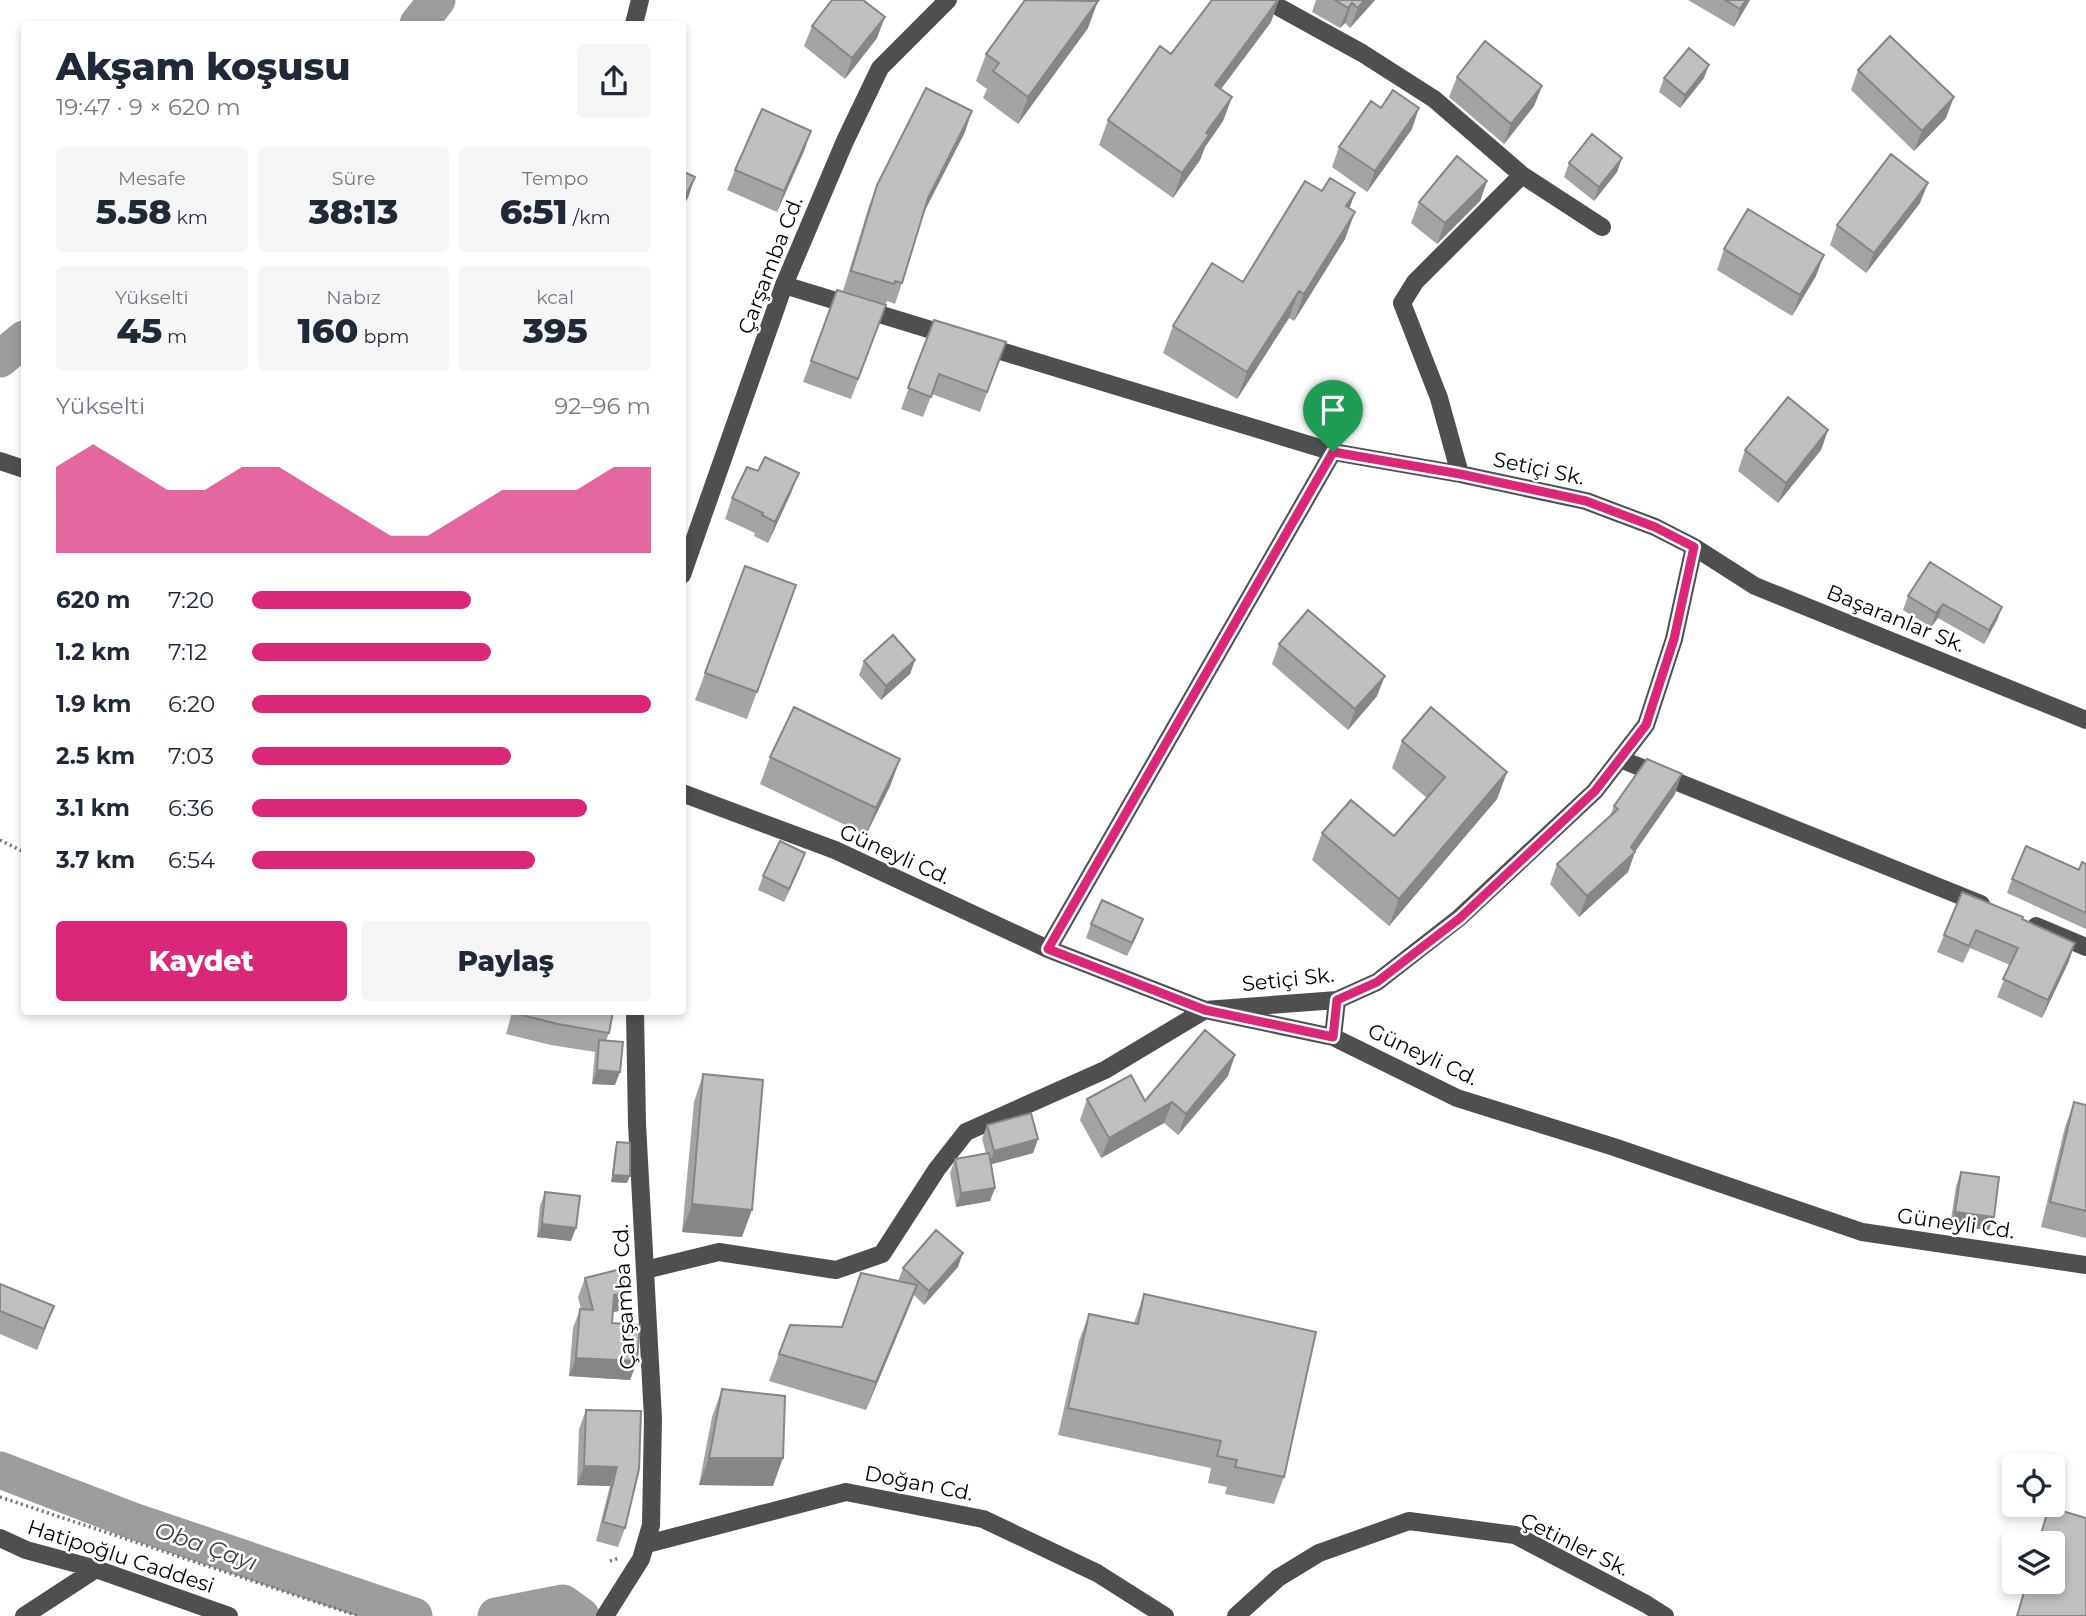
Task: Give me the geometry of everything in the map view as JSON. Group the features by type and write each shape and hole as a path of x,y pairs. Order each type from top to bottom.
{"street":[{"path":"635,21 640,0"},
{"name":"Çarşamba Cd.","path":"686,564 784,285 845,141 880,68 948,0"},
{"path":"1266,0 1362,53 1434,99 1522,175 1602,227"},
{"path":"1460,474 1439,398 1402,303 1415,282 1522,175"},
{"name":"Setiçi Sk.","path":"784,285 1333,452 1460,474 1586,501 1655,527 1694,547 1674,639 1646,725 1595,791 1460,918 1377,982 1337,1000 1205,1010"},
{"path":"1048,949 1333,452"},
{"path":"0,461 21,468"},
{"name":"Başaranlar Sk.","path":"1694,547 1755,586 2086,720"},
{"path":"1620,759 1995,910"},
{"name":"Güneyli Cd.","path":"686,794 835,850 1048,949 1205,1010 1333,1037 1457,1098 1614,1147 1862,1232 2086,1265"},
{"path":"2021,921 2086,947"},
{"path":"1333,1037 1337,1000"},
{"path":"645,1270 719,1252 836,1269 882,1254 937,1169 966,1132 1105,1070 1205,1010"},
{"name":"Çarşamba Cd.","path":"605,1616 631,1576 647,1544 652,1525 653,1418 637,1124 635,1015"},
{"name":"Doğan Cd.","path":"647,1544 846,1492 983,1519 1097,1573 1165,1616"},
{"name":"Çetinler Sk.","path":"1236,1616 1278,1578 1320,1553 1409,1521 1515,1535 1665,1616"},
{"name":"Hatipoğlu Caddesi","path":"0,1538 26,1550 96,1569 229,1616"},
{"path":"24,1616 96,1569"}],"path":[{"path":"0,840 21,850"},
{"path":"0,1497 358,1616"}],"building":[{"path":"832,0 863,0 885,17 852,58 812,26"},
{"path":"1025,0 1098,1 1028,97 993,71 999,63 986,54"},
{"path":"1212,0 1278,0 1215,85 1232,97 1182,173 1108,120 1160,46 1171,54"},
{"path":"1335,0 1364,0 1358,8 1352,3 1348,8"},
{"path":"1725,0 1746,0 1740,9"},
{"path":"1890,36 1954,97 1922,131 1858,70"},
{"path":"1485,41 1542,86 1511,124 1457,77"},
{"path":"1689,48 1709,65 1685,95 1664,78"},
{"path":"926,88 972,111 928,198 902,283 895,281 894,284 851,271 877,185"},
{"path":"1393,90 1419,108 1375,171 1339,147 1371,101 1381,108"},
{"path":"762,109 811,131 784,191 735,170"},
{"path":"1592,134 1622,158 1599,187 1569,163"},
{"path":"1891,154 1928,183 1874,253 1837,225"},
{"path":"1457,156 1487,181 1445,223 1419,202"},
{"path":"686,173 695,177 686,195"},
{"path":"1330,178 1355,193 1346,206 1355,212 1304,294 1299,291 1247,372 1173,326 1212,263 1243,282 1305,181 1322,191"},
{"path":"1748,209 1824,255 1800,295 1724,249"},
{"path":"837,290 886,305 858,379 811,361"},
{"path":"934,320 1006,342 987,392 939,374 931,397 908,388"},
{"path":"1788,397 1828,430 1786,483 1745,450"},
{"path":"765,457 799,473 775,522 732,498 747,467 758,471"},
{"path":"1930,562 2002,607 1989,630 1943,604 1936,613 1908,596"},
{"path":"745,566 796,585 757,692 705,673"},
{"path":"1308,610 1385,676 1355,709 1279,644"},
{"path":"893,635 915,660 886,686 864,661"},
{"path":"794,707 900,759 876,808 770,757"},
{"path":"1431,707 1507,772 1399,899 1322,833 1351,800 1394,836 1445,777 1402,741"},
{"path":"1647,759 1682,774 1631,847 1635,852 1587,896 1557,864 1618,809 1614,806"},
{"path":"780,841 805,853 789,889 763,876"},
{"path":"2026,846 2079,870 2082,862 2086,864 2086,913 2012,879"},
{"path":"1962,892 2023,917 2022,919 2075,943 2048,1000 2003,979 2018,948 1976,930 1969,946 1944,935"},
{"path":"1102,900 1143,919 1132,943 1091,924"},
{"path":"522,1015 612,1015 609,1033"},
{"path":"1205,1030 1235,1055 1186,1114 1172,1102 1109,1138 1087,1099 1131,1075 1145,1101"},
{"path":"599,1040 623,1042 620,1072 597,1070"},
{"path":"703,1074 763,1080 752,1210 692,1204"},
{"path":"2074,1102 2086,1105 2086,1211 2050,1202"},
{"path":"1031,1113 1038,1139 994,1151 987,1125"},
{"path":"617,1142 630,1143 630,1176 613,1175"},
{"path":"989,1153 995,1188 961,1193 955,1159"},
{"path":"1961,1172 1999,1177 1994,1217 1955,1212"},
{"path":"545,1192 580,1196 576,1228 542,1224"},
{"path":"936,1230 963,1253 929,1291 903,1268"},
{"path":"621,1269 626,1292 614,1295 612,1323 640,1325 637,1361 576,1358 580,1309 593,1310 585,1278"},
{"path":"861,1273 917,1285 876,1382 779,1354 790,1325 842,1327"},
{"path":"0,1284 54,1306 44,1329 0,1311"},
{"path":"1144,1294 1316,1332 1284,1477 1235,1467 1237,1460 1217,1456 1221,1441 1068,1408 1089,1314 1138,1324"},
{"path":"722,1389 785,1396 783,1458 709,1458"},
{"path":"586,1410 641,1411 639,1469 625,1528 603,1522 617,1467 584,1466"},
{"path":"2065,1512 2086,1518 2086,1616 2017,1616 2023,1594 2065,1594 2065,1531 2042,1531 2046,1517 2065,1517"}],"waterway":[{"name":"Oba Çayı","path":"420,21 437,0"},
{"name":"Oba Çayı","path":"0,359 21,342"},
{"name":"Oba Çayı","path":"0,1470 133,1521 414,1616"},
{"name":"Oba Çayı","path":"496,1616 563,1603 581,1616"}],"route":[{"path":"1333,452 1460,474 1586,501 1655,527 1694,547 1674,639 1646,725 1595,791 1460,918 1377,982 1337,1000 1333,1037 1205,1010 1048,949 1333,452"}]}
